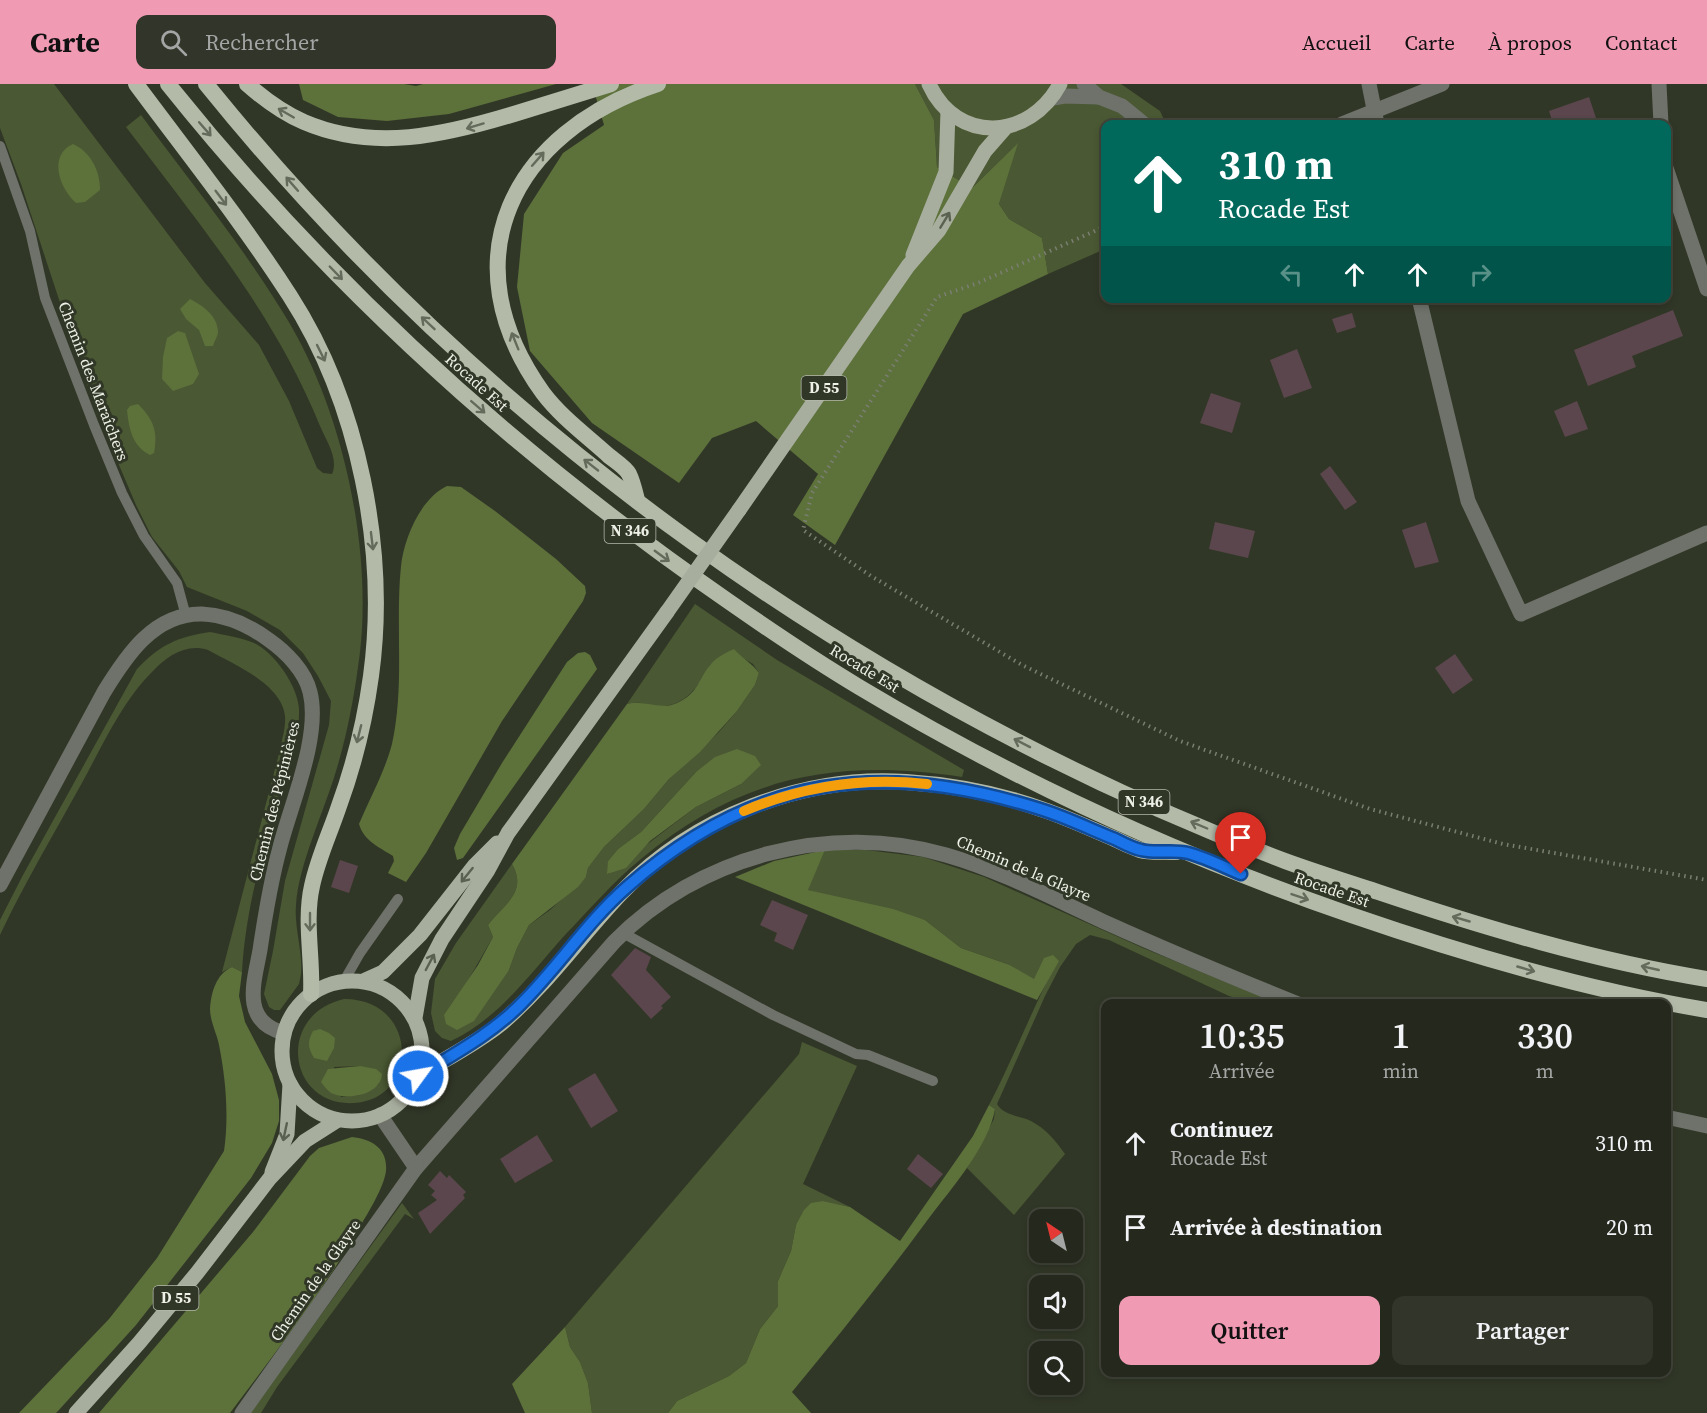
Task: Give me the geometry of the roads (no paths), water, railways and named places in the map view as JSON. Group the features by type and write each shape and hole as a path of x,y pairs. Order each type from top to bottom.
{"highway":[{"path":"136,84 246,232 303,318 324,359 342,405 358,460 367,506 375,589 371,676 353,762 312,887 309,920 311,994"},
{"name":"Rocade Est","path":"168,84 263,197 356,294 474,404 564,480 659,553 786,641 858,687 947,737 1046,787 1187,852 1276,889 1429,942 1540,973 1650,999"},
{"name":"Rocade Est","path":"206,84 318,214 402,298 496,386 583,459 637,500 741,576 872,661 959,710 1058,761 1161,809 1286,861 1437,912 1563,948 1707,979"},
{"path":"247,84 269,103 302,122 332,133 372,139 415,138 464,129 611,84"},
{"path":"637,500 628,473 558,410 543,392 520,355 503,306 498,278 499,240 508,207 522,180 538,158 563,133 593,112 620,98 658,84"},
{"path":"418,1076 498,1026 523,1003 624,890 656,862 691,838 728,817 797,792 829,785 867,781 950,786 995,795 1044,810 1141,850 1187,852"},
{"name":"Rocade Est","path":"1671,1004 1707,1010"}],"main road":[{"path":"929,84 935,96 948,111 966,122 985,128 1006,127 1024,122 1040,112 1053,98 1060,84"},
{"name":"D 55","path":"908,266 946,172 948,111"},
{"name":"D 55","path":"415,1018 422,978 442,939 488,870 507,833 667,612 908,266 939,230 985,151 1006,127"},
{"name":"D 55","path":"363,981 383,972 420,935 475,865 507,833"},
{"path":"344,981 363,981 384,988 402,1000 415,1018 421,1037 422,1056 418,1076 409,1092 396,1106 380,1115 359,1121 338,1120 319,1113 303,1101 290,1084 283,1059 285,1033 290,1018 299,1005 311,994 344,981"},
{"name":"D 55","path":"270,1178 286,1134 290,1084"},
{"name":"D 55","path":"76,1413 190,1281 270,1178 304,1141 338,1120"}],"street":[{"path":"1084,84 1099,97 1122,106 1139,120"},
{"path":"1369,84 1376,118 1443,84"},
{"path":"1659,84 1660,120"},
{"path":"1053,98 1099,97"},
{"path":"1671,183 1707,290"},
{"path":"1420,303 1468,501 1521,614 1707,533"},
{"name":"Chemin des Pépinières","path":"0,885 122,663 137,644 170,621 186,616 216,615 252,628 288,654 310,691 313,715 312,736 279,849 255,980 254,1004 263,1023 271,1029 285,1033"},
{"name":"Chemin de la Glayre","path":"242,1413 416,1168 623,933 652,910 686,888 751,858 807,845 846,841 888,843 924,849 969,863 1286,999"},
{"path":"380,1115 416,1168"},
{"path":"1671,1118 1707,1126"}],"lane":[{"name":"Chemin des Maraîchers","path":"0,146 30,231 45,298 94,425 122,493 144,536 177,583 186,616"},
{"path":"344,981 360,953 398,900"},
{"path":"623,933 794,1025 856,1054 868,1055 933,1081"}]}
